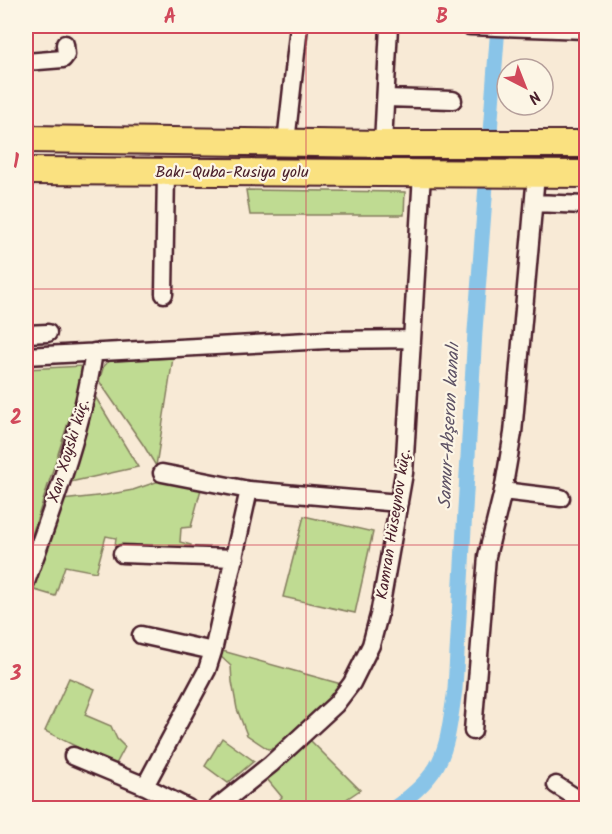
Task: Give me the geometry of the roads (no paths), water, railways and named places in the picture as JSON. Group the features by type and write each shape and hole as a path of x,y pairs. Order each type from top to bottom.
{"highway":[{"name":"Bakı-Quba-Rusiya yolu","path":"26,139 384,144 586,144"},
{"name":"Bakı-Quba-Rusiya yolu","path":"26,171 530,175"},
{"path":"530,175 586,174"}],"street":[{"path":"286,142 299,26"},
{"path":"384,144 389,26"},
{"path":"470,26 586,30"},
{"path":"26,62 63,59 66,55 65,44"},
{"path":"386,98 453,100"},
{"path":"164,294 166,172"},
{"name":"Kamran Hüseynov küç.","path":"216,808 251,782 336,704 352,683 367,654 378,622 399,503 407,432 412,339 431,174"},
{"path":"473,731 487,556 503,491 513,433 534,203 530,175"},
{"path":"534,203 586,205"},
{"path":"26,334 48,333"},
{"path":"26,356 327,340 412,339"},
{"name":"Xan Xoyski küç.","path":"26,582 31,550 58,492 89,382 94,352"},
{"path":"162,473 249,490 399,503"},
{"path":"145,786 207,670 235,558 249,490"},
{"path":"503,491 561,498"},
{"path":"122,554 235,558"},
{"path":"141,635 213,651"},
{"path":"73,756 145,786 188,808"},
{"path":"556,785 586,804"}],"waterway":[{"name":"Samur-Abşeron kanalı","path":"394,808 425,782 441,758 446,744 455,689 475,331 498,26"}]}
